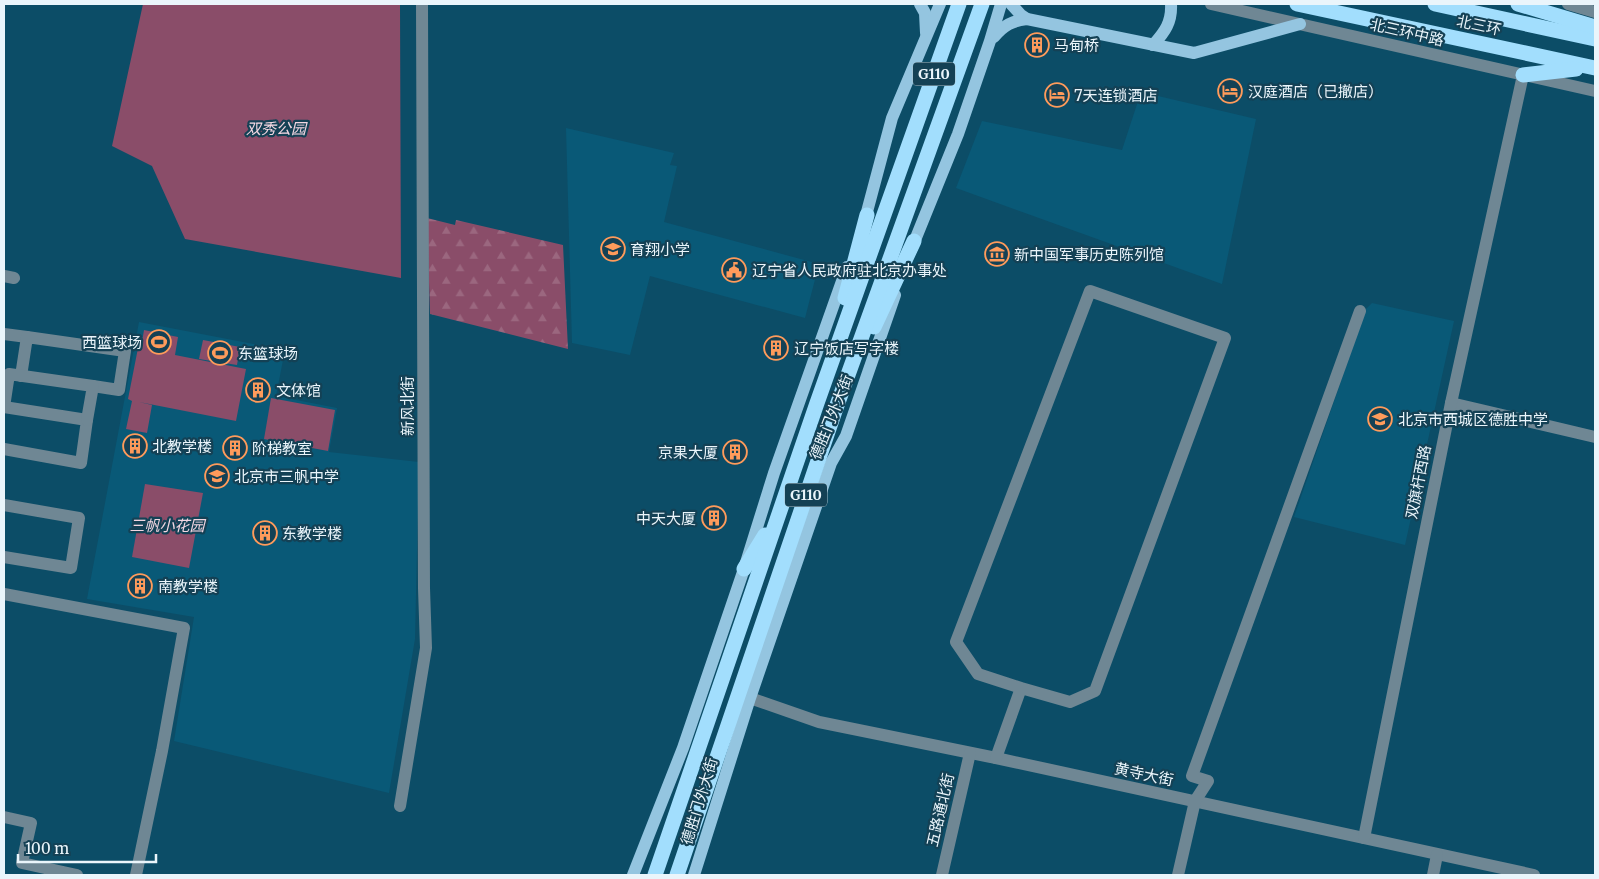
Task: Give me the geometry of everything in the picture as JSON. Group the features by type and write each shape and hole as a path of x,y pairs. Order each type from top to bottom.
{"highway":[{"name":"德胜门外大街","path":"655,875 817,403 959,4"},
{"name":"德胜门外大街","path":"677,875 836,408 982,4"},
{"name":"北三环","path":"1297,4 1592,68"},
{"name":"北三环","path":"1435,4 1595,39"},
{"path":"1518,4 1595,28"},
{"path":"1523,75 1592,68"},
{"path":"817,403 867,215"},
{"path":"836,408 914,241"},
{"path":"744,569 781,508"}],"main road":[{"path":"920,4 925,13 926,38"},
{"name":"德胜门外大街","path":"633,875 684,748 774,473 837,293 867,215 892,118 940,4"},
{"name":"德胜门外大街","path":"694,875 750,698 831,463 846,436 914,241 958,134 1001,4"},
{"path":"1011,4 1020,15 1027,19 1194,53 1300,24"},
{"path":"1153,45 1169,24 1172,14 1171,4"},
{"path":"990,41 1003,26 1014,21 1027,19"}],"street":[{"name":"新风北街","path":"400,806 426,648 424,568 422,4"},
{"name":"北三环中路","path":"1211,4 1595,91"},
{"path":"1568,4 1595,12"},
{"name":"双旗杆西路","path":"1364,838 1451,403 1523,75"},
{"path":"1090,291 1225,338 1095,692 1070,702 1021,688 978,674 956,642 1090,291"},
{"path":"1178,875 1195,801 1208,781 1192,776 1360,311"},
{"path":"4,334 125,352 119,390 11,374"},
{"path":"27,337 11,374 4,407 88,420"},
{"path":"4,449 81,463 93,386"},
{"path":"1451,403 1595,436"},
{"path":"4,505 79,518 71,568 4,557"},
{"path":"4,594 184,628 162,751 136,875"},
{"path":"996,758 1021,688"},
{"name":"黄寺大街","path":"750,698 819,722 996,758 1534,875"},
{"name":"五路通北街","path":"942,875 970,753"},
{"path":"4,817 31,823 22,863 77,875"},
{"path":"1433,875 1437,855"}],"shaded area":[{"path":"1141,92 1256,119 1222,284 956,188 982,121 1122,150"},
{"name":"育翔小学","path":"566,128 674,153 670,165 677,166 664,222 819,264 805,318 650,276 630,355 572,343"},
{"name":"北京市西城区德胜中学","path":"1372,303 1454,321 1405,545 1294,517 1366,309"},
{"path":"139,322 285,350 276,396 337,408 329,452 419,462 415,639 389,793 174,741 194,617 87,599"}],"green space":[{"name":"双秀公园","path":"143,4 400,4 401,278 185,239 152,166 112,146"},
{"path":"427,218 455,225 456,220 563,245 568,349 430,314"},
{"path":"144,330 178,337 175,355 246,369 236,421 139,402 152,405 147,433 126,429 132,401 128,399 138,348 143,349 141,348"},
{"name":"东篮球场","path":"203,340 240,347 237,365 199,359"},
{"path":"271,398 335,410 328,451 264,439"},
{"name":"三帆小花园","path":"145,484 203,493 189,568 132,557"}],"place":[{"name":"马甸桥","path":"1037,45"},
{"name":"汉庭酒店（已撤店）","path":"1230,91"},
{"name":"7天连锁酒店","path":"1057,95"},
{"name":"育翔小学","path":"613,249"},
{"name":"新中国军事历史陈列馆","path":"997,254"},
{"name":"辽宁省人民政府驻北京办事处","path":"734,270"},
{"name":"西篮球场","path":"159,342"},
{"name":"辽宁饭店写字楼","path":"776,348"},
{"name":"东篮球场","path":"220,353"},
{"name":"文体馆","path":"258,390"},
{"name":"北京市西城区德胜中学","path":"1380,419"},
{"name":"北教学楼","path":"135,446"},
{"name":"阶梯教室","path":"235,448"},
{"name":"京果大厦","path":"735,452"},
{"name":"北京市三帆中学","path":"217,476"},
{"name":"中天大厦","path":"714,518"},
{"name":"东教学楼","path":"265,533"},
{"name":"南教学楼","path":"140,586"}]}
